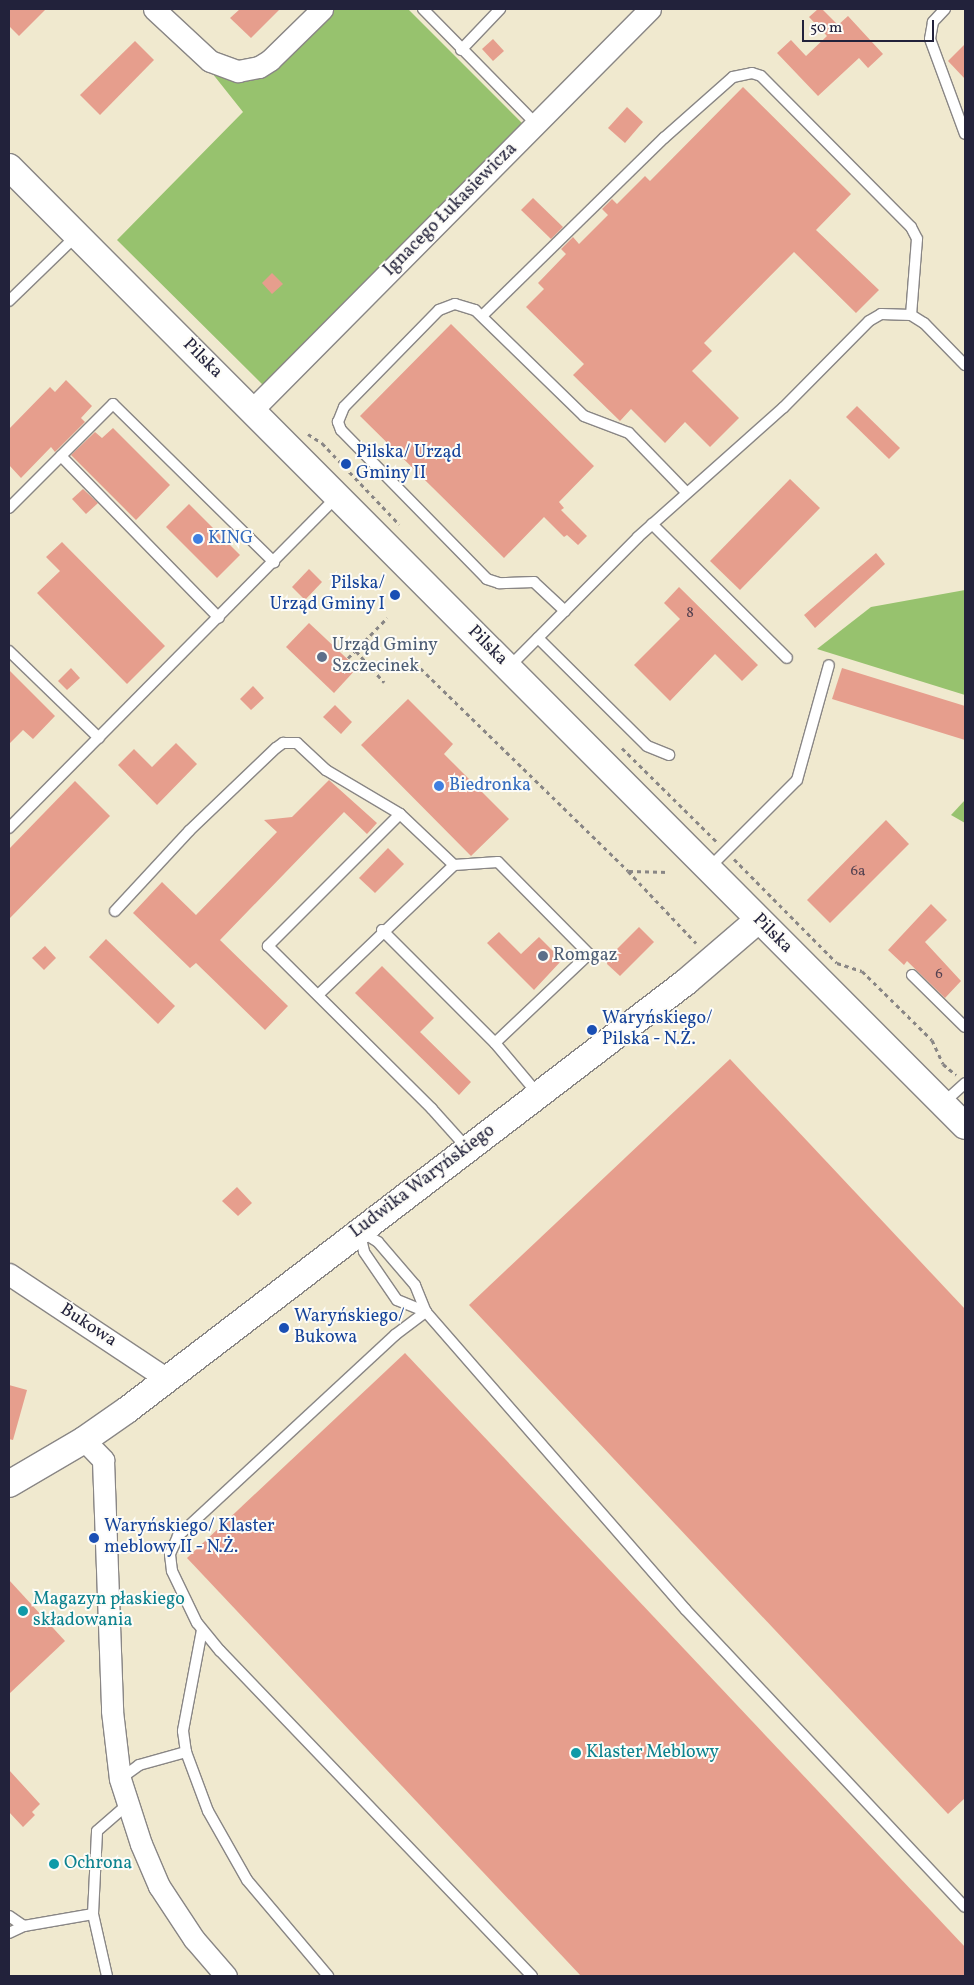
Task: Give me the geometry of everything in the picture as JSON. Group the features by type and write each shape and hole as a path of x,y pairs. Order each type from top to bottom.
{"street":[{"path":"154,9 210,60 238,71 254,69 270,60 322,9"},
{"name":"Ignacego Łukasiewicza","path":"252,410 650,9"},
{"name":"Pilska","path":"9,167 965,1126"},
{"name":"Ludwika Waryńskiego","path":"9,1484 84,1440 167,1379 686,982 758,920"},
{"name":"Bukowa","path":"9,1274 167,1379"},
{"path":"84,1440 103,1460 112,1711 120,1779 146,1858 169,1903 206,1956 226,1976"}],"lane":[{"path":"423,9 461,50 536,124"},
{"path":"461,50 500,9"},
{"path":"945,9 932,22 930,40 965,134"},
{"path":"482,316 664,138 733,77 752,73 761,76 911,227 917,238 911,315"},
{"path":"9,301 78,235"},
{"path":"565,610 534,582 500,583 487,579 347,439 338,422 344,407 439,310 456,304 466,305 482,316 584,416 628,433 687,493"},
{"path":"509,667 652,524 783,408 869,321 881,314 911,315 924,323 965,365"},
{"path":"9,508 113,404 274,562"},
{"path":"61,456 219,618"},
{"path":"9,828 338,497"},
{"path":"652,524 787,658"},
{"path":"538,638 647,746 669,756"},
{"path":"9,651 99,738"},
{"path":"708,870 725,850 797,780 829,665"},
{"path":"115,911 189,831 283,743 297,743 326,770 400,814 454,865"},
{"path":"400,814 268,946 467,1148"},
{"path":"318,995 382,930 454,865 498,862 589,954 495,1043"},
{"path":"382,930 495,1043 538,1094"},
{"path":"912,975 965,1027"},
{"path":"942,1104 965,1083"},
{"path":"359,1231 364,1252 397,1300 426,1312"},
{"path":"359,1231 378,1242 415,1285 426,1312 686,1610 965,1907"},
{"path":"426,1312 395,1335 178,1536 170,1554 172,1571 202,1630 532,1976"},
{"path":"202,1630 183,1731 186,1752 208,1811 247,1880 328,1976"},
{"path":"120,1779 139,1765 186,1752"},
{"path":"107,1976 93,1914 97,1831 127,1805"},
{"path":"9,1933 24,1926 93,1914"},
{"path":"9,1916 24,1926"}],"path":[{"path":"348,658 388,618"},
{"path":"356,651 384,682"},
{"path":"409,657 628,871 696,943"},
{"path":"707,832 837,963 862,971 932,1040 943,1064 965,1083"},
{"path":"628,871 669,872"}],"green space":[{"path":"335,9 408,9 523,124 264,386 117,240 243,112 212,73 238,81 263,75 287,58"},
{"path":"965,590 965,695 817,649 871,607"},
{"path":"965,800 965,823 951,815"}],"building":[{"path":"9,9 46,9 19,36 9,26"},
{"path":"240,9 280,9 251,38 230,18"},
{"path":"818,9 822,9 838,25 848,16 883,54 868,68 859,58 818,96 777,53 791,40 806,56 827,36 809,17"},
{"path":"493,39 504,51 493,61 482,49"},
{"path":"135,41 154,60 100,115 80,95"},
{"path":"965,44 965,79 948,61"},
{"path":"743,87 851,194 816,230 879,290 856,313 794,252 704,343 712,351 692,371 739,418 710,447 685,422 665,443 631,409 620,421 573,375 584,364 526,307 544,289 538,283 566,254 561,249 573,237 579,244 608,215 602,209 612,199 617,204 645,176 650,181"},
{"path":"627,107 643,122 625,143 608,128"},
{"path":"533,198 563,227 551,239 521,210"},
{"path":"272,273 283,284 272,294 262,283"},
{"path":"451,324 594,466 559,502 564,508 561,510 587,536 578,545 567,535 564,537 544,517 504,558 360,416"},
{"path":"66,380 92,406 81,418 85,422 55,452 51,447 21,478 9,465 9,429 50,387 55,392"},
{"path":"857,406 900,448 889,459 846,417"},
{"path":"113,428 170,485 136,520 71,455 95,432 102,438"},
{"path":"790,479 820,508 740,590 710,561"},
{"path":"83,489 98,503 86,514 72,499"},
{"path":"189,504 240,555 217,578 166,527"},
{"path":"62,542 165,646 127,684 37,593 60,571 46,557"},
{"path":"876,553 885,564 815,628 804,615"},
{"path":"309,569 322,582 305,600 292,587"},
{"path":"679,587 758,665 742,681 715,654 670,701 634,665 680,619 664,603"},
{"name":"Urząd Gminy Szczecinek","path":"309,623 357,668 334,693 286,647"},
{"path":"71,668 80,678 67,690 58,681"},
{"path":"842,668 965,706 965,740 832,699"},
{"path":"9,670 55,716 33,739 23,730 9,744"},
{"path":"253,686 264,698 251,710 240,699"},
{"name":"Biedronka","path":"408,699 453,744 444,754 509,819 471,856 361,745"},
{"path":"335,705 352,722 341,734 323,717"},
{"path":"176,743 197,764 157,805 118,765 134,749 152,767"},
{"path":"329,780 377,823 367,834 344,812 220,940 288,1006 265,1030 196,963 190,968 133,913 162,882 196,915 277,832 264,820 292,817"},
{"path":"75,781 110,816 9,919 9,849"},
{"path":"886,820 909,844 830,923 807,900"},
{"path":"388,848 404,864 375,893 359,878"},
{"path":"931,904 947,920 925,942 961,981 945,998 907,961 904,965 888,950"},
{"path":"639,927 654,942 620,976 607,964 608,958"},
{"path":"499,932 521,954 539,937 562,960 534,990 487,943"},
{"path":"106,939 175,1006 158,1024 89,957"},
{"path":"45,946 56,958 44,970 32,958"},
{"path":"382,966 434,1018 420,1032 471,1082 459,1095 355,993"},
{"path":"730,1059 965,1309 965,1798 948,1814 469,1305"},
{"path":"237,1187 252,1203 238,1216 222,1201"},
{"name":"Klaster Meblowy","path":"405,1353 965,1947 965,1976 581,1976 187,1558"},
{"path":"9,1385 27,1390 13,1440 9,1439"},
{"name":"Magazyn płaskiego składowania","path":"9,1580 65,1641 9,1694"},
{"path":"9,1770 40,1804 32,1812 35,1815 23,1827 9,1812"}],"place":[{"name":"Pilska/ Urząd Gminy II","path":"346,464"},
{"name":"KING","path":"198,539"},
{"name":"Pilska/ Urząd Gminy I","path":"395,595"},
{"name":"Urząd Gminy Szczecinek","path":"322,657"},
{"name":"Biedronka","path":"439,786"},
{"name":"Romgaz","path":"543,956"},
{"name":"Waryńskiego/ Pilska - N.Ż.","path":"592,1030"},
{"name":"Waryńskiego/ Bukowa","path":"284,1328"},
{"name":"Waryńskiego/ Klaster meblowy II - N.Ż.","path":"94,1538"},
{"name":"Magazyn płaskiego składowania","path":"23,1611"},
{"name":"Klaster Meblowy","path":"576,1753"},
{"name":"Ochrona","path":"54,1864"}]}
